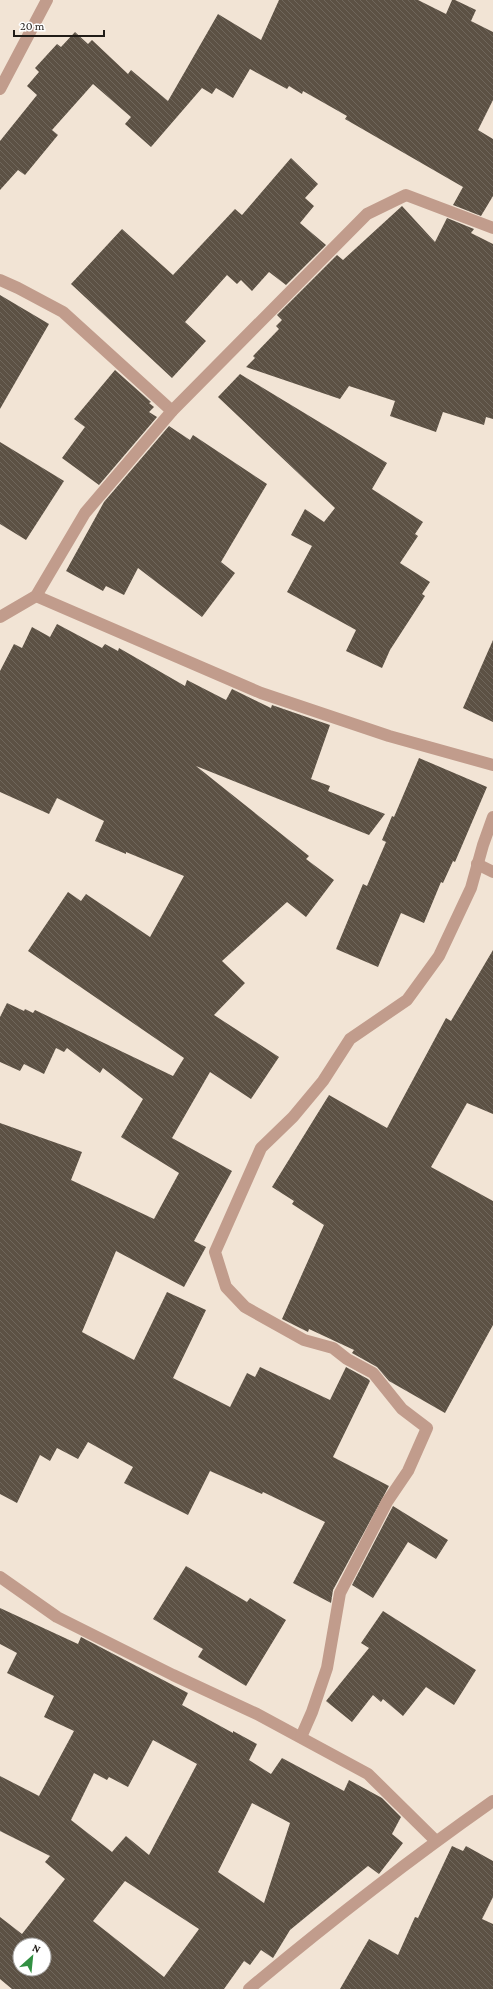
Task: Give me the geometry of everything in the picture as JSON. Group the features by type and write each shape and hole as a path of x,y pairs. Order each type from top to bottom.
{"street":[{"path":"0,89 47,0"},
{"path":"0,617 36,596 85,513 172,411 367,214 406,195 493,228"},
{"path":"0,280 62,312 172,411"},
{"path":"36,596 261,692 389,736 493,765"},
{"path":"301,1737 312,1712 327,1668 340,1593 387,1502 408,1471 427,1428 402,1409 373,1373 347,1359 333,1348 304,1340 245,1307 226,1287 215,1252 261,1148 293,1117 323,1081 350,1039 407,1000 439,956 471,888 477,864 493,817"},
{"path":"477,864 493,872"},
{"path":"0,1577 57,1617 173,1675 258,1714 368,1774 436,1841"},
{"path":"249,1989 305,1942 436,1841 493,1800"}],"building":[{"path":"279,0 418,0 446,14 452,0 455,0 476,10 471,21 493,32 493,100 478,130 493,139 493,196 481,216 453,205 463,187 345,119 347,116 303,91 302,94 289,86 287,89 250,69 233,98 216,88 212,94 202,88 151,147 125,124 131,117 93,84 52,130 58,135 25,175 18,170 0,190 0,141 37,95 27,86 39,72 35,68 57,44 61,47 75,32 88,44 92,40 128,74 131,70 168,101 218,14 261,40"},
{"path":"291,158 318,184 305,198 314,206 300,223 326,245 286,285 269,272 252,291 241,280 237,284 227,275 185,322 206,341 172,378 71,284 122,229 173,275 235,209 242,215"},
{"path":"402,206 435,242 447,218 474,229 471,233 493,244 493,419 486,417 484,425 443,412 436,432 390,416 395,401 349,386 340,399 246,367 255,358 253,356 279,329 276,326 282,320 277,315 337,255 343,260"},
{"path":"0,295 49,324 0,409"},
{"path":"115,370 151,402 149,403 154,407 149,412 157,417 99,485 62,458 85,427 74,419"},
{"path":"240,374 387,463 372,489 423,522 415,534 418,536 400,563 430,582 422,594 425,596 390,650 382,668 346,651 356,630 287,592 312,546 291,535 305,509 324,522 335,508 218,397"},
{"path":"169,426 190,440 193,435 267,484 221,562 235,573 202,617 138,568 124,595 106,586 103,591 66,571 104,502"},
{"path":"0,442 64,481 26,540 0,524"},
{"path":"57,624 102,648 105,644 118,651 119,648 185,686 187,680 226,700 232,689 271,708 272,705 330,725 311,779 330,786 328,791 385,814 369,835 196,766 309,856 306,859 334,880 306,917 287,902 222,961 245,983 214,1015 279,1057 251,1099 210,1072 172,1138 232,1171 194,1241 206,1247 184,1287 116,1251 82,1332 134,1360 167,1292 206,1310 173,1378 230,1407 247,1373 255,1377 260,1367 330,1400 346,1367 370,1381 333,1457 389,1486 333,1590 331,1603 293,1583 325,1522 263,1492 262,1494 210,1471 188,1515 124,1483 133,1467 88,1442 78,1459 57,1448 50,1461 40,1455 17,1503 0,1494 0,1123 82,1152 71,1180 154,1219 179,1173 121,1137 143,1099 103,1068 100,1073 67,1048 64,1052 56,1048 44,1074 24,1064 20,1071 0,1062 0,1017 7,1003 24,1011 25,1009 33,1013 35,1010 173,1076 184,1058 28,951 68,892 81,901 86,894 150,937 184,876 95,841 104,821 57,798 49,814 0,792 0,671 14,644 22,648 32,627 50,637"},
{"path":"493,640 493,722 463,708"},
{"path":"419,758 487,787 455,862 453,861 443,883 441,882 424,923 401,913 378,967 336,949 363,884 367,886 386,842 382,840 392,816 394,817"},
{"path":"493,950 493,1114 467,1103 431,1167 493,1201 493,1325 445,1413 389,1381 377,1367 352,1353 354,1350 309,1329 308,1332 282,1319 324,1225 292,1204 294,1201 272,1187 329,1095 387,1128 446,1018 451,1021"},
{"path":"393,1506 448,1540 436,1559 408,1542 373,1598 352,1585"},
{"path":"186,1566 247,1602 250,1598 286,1620 246,1686 198,1657 203,1649 153,1619"},
{"path":"0,1608 78,1644 81,1637 188,1693 182,1705 233,1733 233,1731 257,1744 249,1760 271,1774 282,1758 344,1791 349,1780 382,1798 401,1817 392,1834 403,1843 379,1874 368,1866 290,1930 273,1958 261,1950 250,1965 244,1961 224,1989 12,1989 0,1979 0,1917 22,1934 65,1879 45,1862 50,1856 0,1831 0,1776 39,1796 74,1731 44,1717 54,1696 7,1673 17,1653 0,1644","holes":["153,1740 197,1764 149,1855 126,1836 112,1852 71,1820 94,1773 107,1780 109,1777 128,1787","252,1803 290,1823 264,1903 218,1872","125,1881 199,1929 164,1977 93,1921"]},
{"path":"383,1611 476,1670 454,1705 426,1687 403,1716 383,1699 381,1702 373,1695 352,1722 326,1701 369,1648 361,1643"},
{"path":"452,1846 463,1851 466,1846 493,1861 493,1897 482,1919 493,1924 493,1989 340,1989 369,1939 398,1955 415,1917 418,1918"}]}
